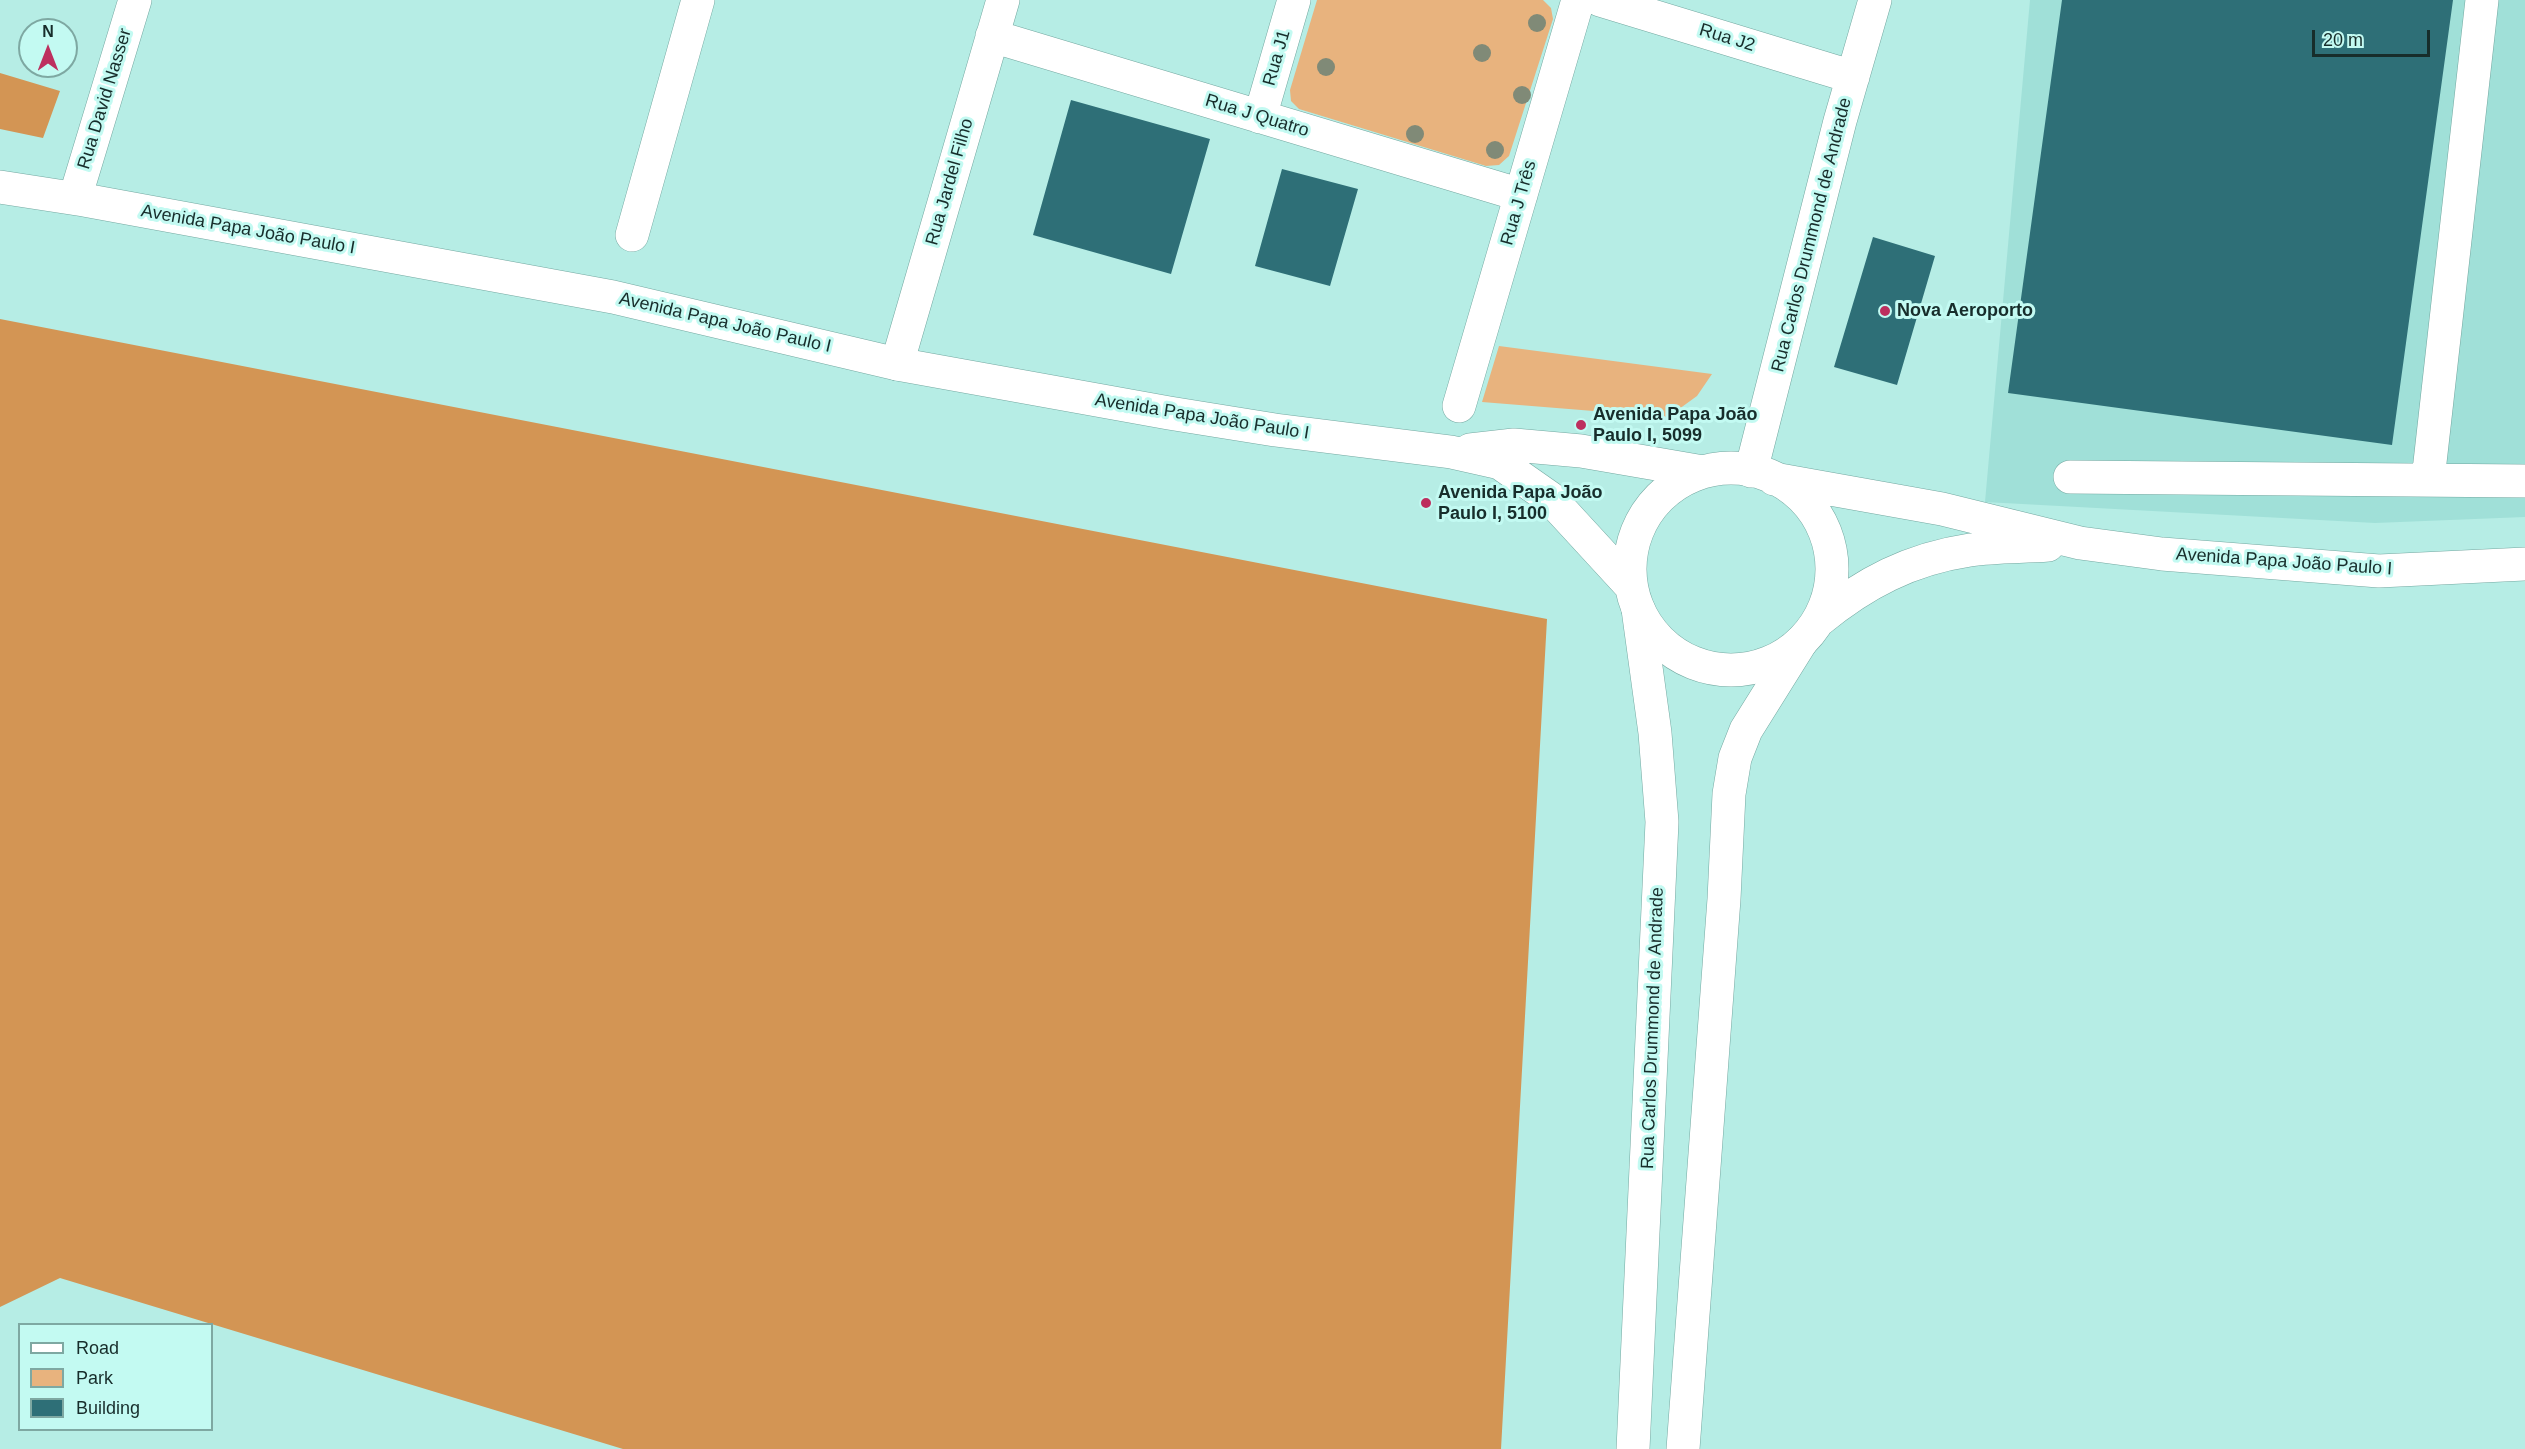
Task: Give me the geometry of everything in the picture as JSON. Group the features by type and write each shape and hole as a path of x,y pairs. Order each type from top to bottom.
{"street":[{"name":"Rua David Nasser","path":"75,198 135,0"},
{"path":"632,234 698,0"},
{"name":"Rua Jardel Filho","path":"897,364 1003,0"},
{"name":"Rua J1","path":"1260,117 1294,0"},
{"name":"Rua J Três","path":"1459,406 1578,0"},
{"name":"Rua J2","path":"1600,0 1853,77"},
{"name":"Rua Carlos Drummond de Andrade","path":"1763,475 1853,77 1875,0"},
{"path":"2428,480 2482,0"},
{"name":"Rua J Quatro","path":"992,36 1521,195"},
{"name":"Avenida Papa João Paulo I","path":"0,188 75,198 613,297 897,364 1263,428 1451,452 1500,464 1550,498 1634,597"},
{"name":"Avenida Papa João Paulo I","path":"1451,452 1514,445 1581,451 1703,472"},
{"path":"1683,1449 1723,923 1729,794 1735,758 1746,730 1809,633 1827,602 1832,577 1831,554 1824,530 1812,509 1795,491 1763,475 1727,469 1703,472 1680,482 1661,496 1645,516 1635,537 1630,561 1634,597 1650,630 1666,647 1687,660 1710,668 1735,670 1759,666 1782,657 1809,633"},
{"name":"Avenida Papa João Paulo I","path":"1763,475 1942,509 2080,543 2162,554 2379,571 2525,564"},
{"path":"2070,477 2525,481"},
{"name":"Avenida Papa João Paulo I","path":"1809,633 1848,597 1879,578 1924,560 1970,550 2080,543"},
{"name":"Rua Carlos Drummond de Andrade","path":"1633,1449 1646,1212 1662,822 1655,733 1634,597"}],"shaded area":[{"path":"2030,0 2525,0 2525,517 2375,523 1985,502"},
{"path":"0,73 60,91 43,138 0,129"},
{"path":"0,319 1547,619 1501,1449 623,1449 60,1278 0,1307"}],"green space":[{"path":"1317,0 1543,0 1551,8 1553,19 1509,156 1499,165 1486,166 1299,109 1291,101 1290,90"},
{"path":"1499,346 1712,374 1697,396 1668,417 1482,402"}],"building":[{"path":"2062,0 2453,0 2392,445 2008,393"},
{"path":"1071,100 1210,139 1171,274 1033,235"},
{"path":"1282,169 1358,189 1330,286 1255,266"},
{"name":"Nova Aeroporto","path":"1873,237 1935,256 1897,385 1834,367"}],"place":[{"name":"Nova Aeroporto","path":"1885,311"},
{"name":"Avenida Papa João Paulo I, 5099","path":"1581,425"},
{"name":"Avenida Papa João Paulo I, 5100","path":"1426,503"}]}
